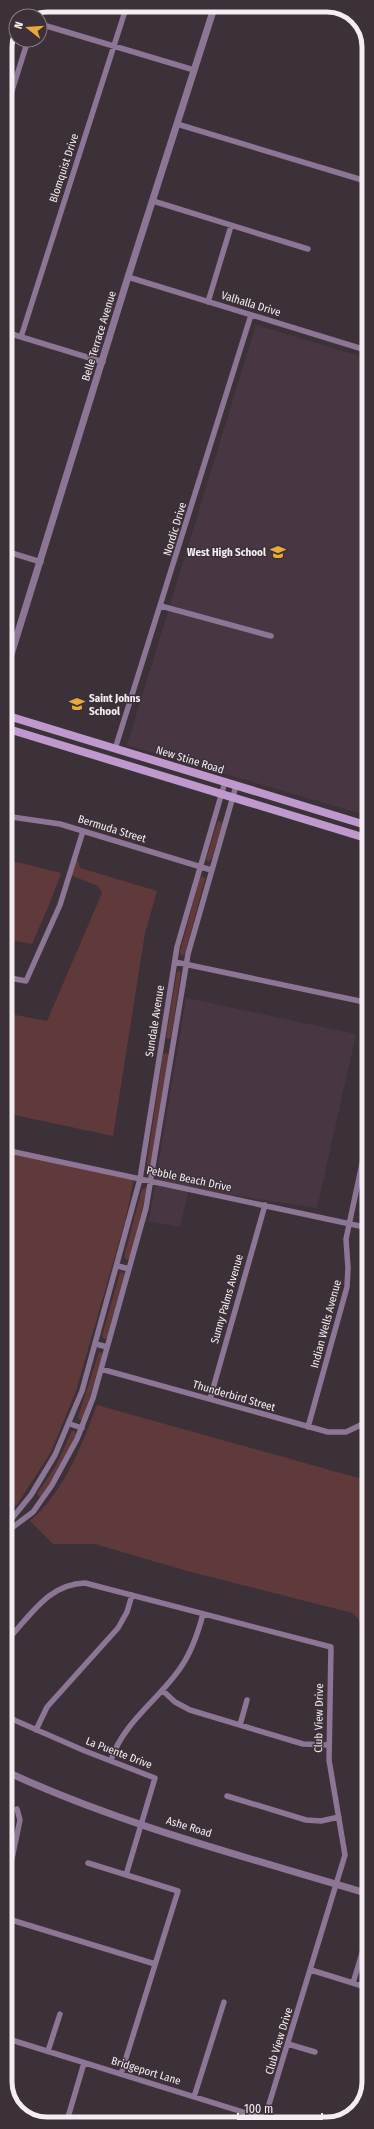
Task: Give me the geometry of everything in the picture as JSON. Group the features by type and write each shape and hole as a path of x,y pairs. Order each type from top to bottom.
{"main road":[{"name":"New Stine Road","path":"12,717 362,824"},
{"path":"12,730 362,836"}],"street":[{"name":"Blomquist Drive","path":"21,337 125,12"},
{"name":"Belle Terrace Avenue","path":"12,652 103,362 128,277 213,12"},
{"path":"48,26 194,70"},
{"path":"12,91 25,48"},
{"path":"177,124 362,180"},
{"path":"153,201 308,249"},
{"path":"208,302 231,226"},
{"name":"Valhalla Drive","path":"128,277 362,349"},
{"name":"Nordic Drive","path":"115,749 251,315"},
{"path":"12,334 103,362"},
{"path":"12,553 41,562"},
{"path":"161,606 270,636"},
{"name":"Sundale Avenue","path":"12,1519 42,1478 70,1424 82,1391 96,1344 140,1179 175,962 184,918 220,794 225,782"},
{"name":"Sundale Avenue","path":"12,1528 33,1512 66,1462 82,1428 101,1369 152,1181 186,964 196,922 236,786"},
{"name":"Bermuda Street","path":"12,817 60,824 211,870"},
{"path":"12,978 26,981 60,905 83,831"},
{"path":"175,962 362,1002"},
{"name":"Pebble Beach Drive","path":"12,1152 362,1226"},
{"name":"Indian Wells Avenue","path":"308,1427 347,1287 348,1268 345,1248 362,1163"},
{"name":"Sunny Palms Avenue","path":"210,1399 265,1205"},
{"path":"118,1266 129,1269"},
{"path":"96,1344 107,1347"},
{"name":"Thunderbird Street","path":"101,1369 308,1427 337,1433 362,1426"},
{"path":"70,1424 82,1428"},
{"name":"Club View Drive","path":"12,1636 46,1598 60,1588 68,1585 93,1585 331,1648 328,1745 331,1777 345,1855 338,1885 265,2117"},
{"path":"36,1730 47,1707 118,1628 127,1612 132,1595"},
{"path":"112,1760 123,1733 162,1690 188,1656 198,1633 203,1614"},
{"path":"162,1690 181,1706 303,1744 328,1745"},
{"path":"240,1725 247,1700"},
{"name":"La Puente Drive","path":"12,1719 156,1778 126,1875"},
{"name":"Ashe Road","path":"12,1774 67,1797 142,1825 362,1892"},
{"path":"227,1796 306,1820 322,1820 339,1817"},
{"path":"12,1858 20,1820 17,1809"},
{"path":"88,1863 178,1891 121,2074"},
{"path":"12,1920 155,1964"},
{"path":"353,1983 362,1953"},
{"path":"311,1970 362,1986"},
{"path":"194,2097 224,2002"},
{"path":"48,2051 60,2014"},
{"name":"Bridgeport Lane","path":"12,2040 194,2097 252,2117"},
{"path":"288,2044 315,2052"},
{"path":"68,2117 84,2063"}],"shaded area":[{"name":"West High School","path":"256,325 362,357 362,814 127,745"},
{"path":"218,821 223,823 211,860 208,862 206,859"},
{"path":"76,855 80,868 157,891 145,933 113,1136 12,1114 12,1014 47,1021 102,893 98,886 70,875"},
{"path":"12,861 61,873 32,944 12,940"},
{"path":"203,876 205,879 185,954 182,956 180,952 200,877"},
{"path":"179,971 181,973 171,1037 169,1039 166,1037 177,972"},
{"path":"186,998 356,1034 317,1208 189,1188 180,1227 149,1221"},
{"path":"166,1053 169,1055 150,1172 146,1170 163,1054"},
{"path":"12,1154 134,1179 125,1221 76,1391 51,1452 16,1506 12,1503"},
{"path":"145,1188 147,1190 130,1258 127,1260 124,1257 142,1189"},
{"path":"122,1272 125,1274 107,1338 104,1339 102,1336 120,1273"},
{"path":"99,1352 102,1353 102,1356 83,1419 80,1420 78,1417"},
{"path":"97,1405 362,1479 362,1624 353,1613 187,1571 95,1544 53,1544 30,1521 53,1496 71,1467"},
{"path":"72,1431 75,1431 76,1435 58,1471 40,1498 37,1494 55,1467"}],"place":[{"name":"West High School","path":"278,552"},
{"name":"Saint Johns School","path":"77,704"}]}
